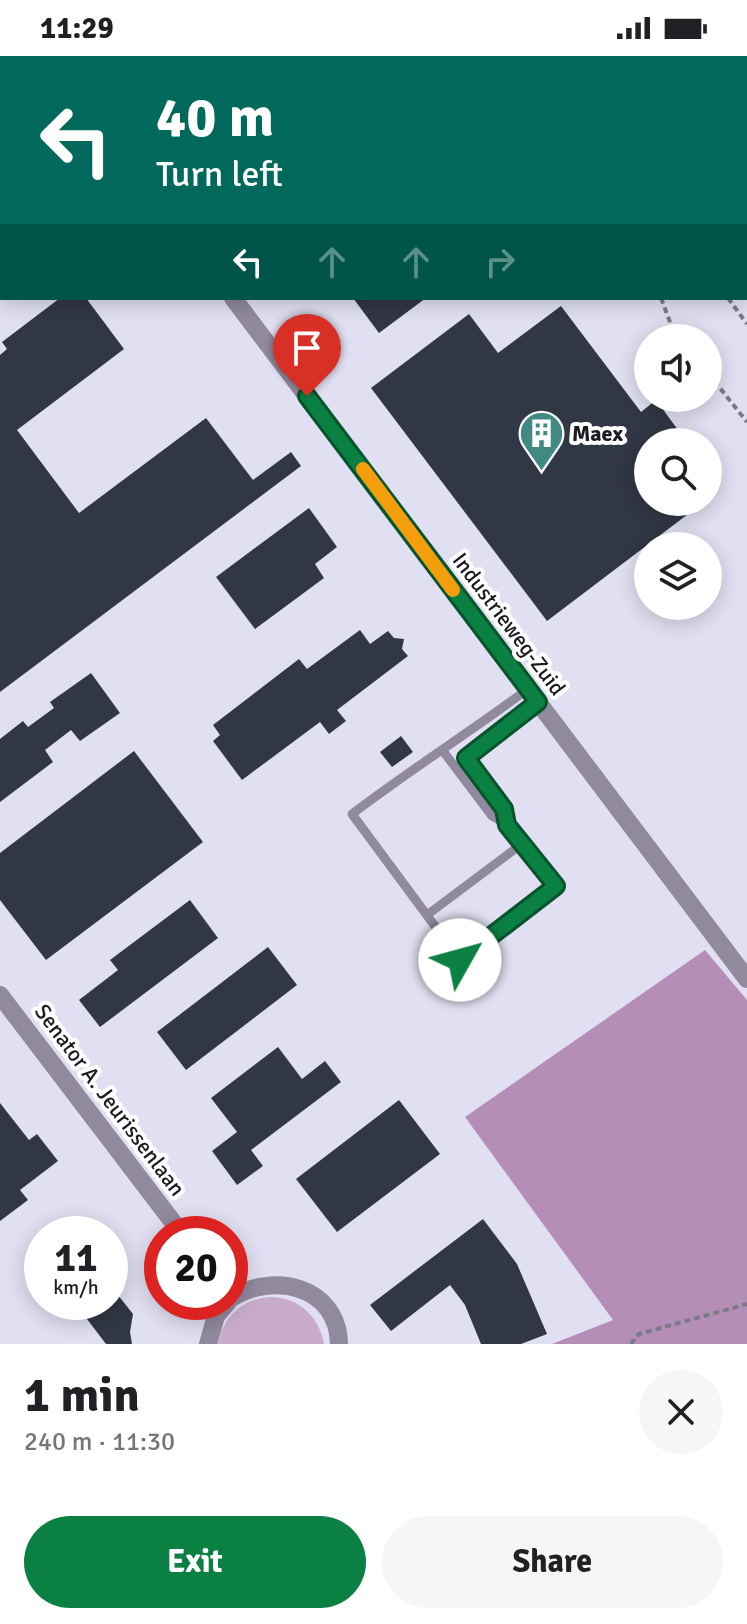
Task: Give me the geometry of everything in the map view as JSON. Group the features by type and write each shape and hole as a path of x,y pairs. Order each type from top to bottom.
{"street":[{"name":"Industrieweg-Zuid","path":"235,300 747,979"},
{"name":"Senator A. Jeurissenlaan","path":"0,995 168,1216"},
{"path":"248,1288 273,1283 296,1287 316,1298 331,1316 339,1344"},
{"path":"208,1344 215,1320"}],"lane":[{"path":"443,751 492,816 507,825 556,886 460,960 352,814 417,764 533,695"},
{"path":"507,825 504,809 466,758 533,695"},
{"path":"427,915 523,843"}],"path":[{"path":"662,300 671,324"},
{"path":"729,300 747,324"},
{"path":"722,391 747,422"},
{"path":"631,1344 639,1334 747,1304"}],"shaded area":[{"path":"705,950 747,1000 747,1344 552,1344 613,1320 465,1117"},
{"path":"260,1298 280,1298 298,1304 312,1317 324,1344 218,1344 228,1320 248,1320 248,1303"}],"building":[{"path":"57,300 87,300 124,349 17,430 79,513 206,418 253,480 291,452 301,466 0,692 0,355 7,349 2,342"},
{"path":"354,300 423,300 379,333"},
{"name":"Maex","path":"561,306 634,403 634,412 665,412 677,428 634,428 634,516 686,516 664,532 634,532 634,555 547,621 371,388 469,314 498,353"},
{"path":"309,508 337,547 315,564 324,578 255,629 216,577"},
{"path":"360,630 370,644 388,631 394,638 404,639 402,649 408,656 337,710 346,721 329,734 320,722 242,780 213,741 220,735 213,725 299,659 307,669"},
{"path":"91,673 120,713 80,741 71,730 45,750 53,762 0,802 0,739 23,721 28,727 54,708 50,702"},
{"path":"401,736 413,752 392,767 380,752"},
{"path":"134,751 203,842 46,960 0,900 0,853"},
{"path":"190,900 218,938 100,1027 79,1000 118,970 110,960"},
{"path":"268,947 297,985 186,1070 157,1032"},
{"path":"278,1047 302,1079 325,1061 341,1082 251,1150 263,1166 237,1185 212,1151 237,1132 211,1098"},
{"path":"399,1100 440,1154 337,1232 296,1179"},
{"path":"0,1103 29,1140 37,1134 58,1161 20,1190 28,1200 0,1221"},
{"path":"483,1219 517,1264 547,1334 521,1344 481,1344 465,1305 450,1285 391,1331 370,1305"},
{"path":"128,1308 133,1314 132,1344 106,1344 88,1320 128,1320"}],"slow traffic":[{"path":"363,469 453,590"}],"place":[{"name":"Maex","path":"541,472"}],"route":[{"path":"307,396 538,702 466,758 504,809 507,825 556,886 460,960"}]}
